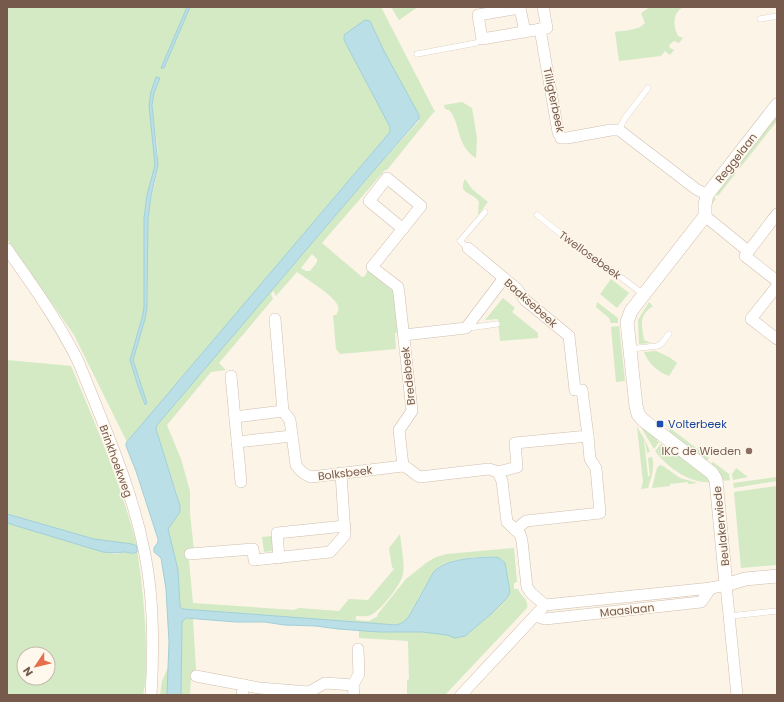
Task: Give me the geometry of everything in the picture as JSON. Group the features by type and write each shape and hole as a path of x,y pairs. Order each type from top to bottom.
{"street":[{"name":"Tilligterbeek","path":"543,7 547,28 540,29 558,132 561,138 619,130"},
{"path":"525,32 520,8 478,15 482,40 525,32 540,29"},
{"name":"Reggelaan","path":"707,195 777,105"},
{"path":"619,130 696,189 707,195 705,216 644,295"},
{"name":"Bredebeek","path":"403,229 369,201 387,178 421,206 403,229 372,267 398,287 412,411 399,430 403,466"},
{"path":"777,214 745,256 777,281"},
{"path":"705,216 748,251"},
{"name":"Baaksebeek","path":"468,248 504,278 525,300 569,336 576,390 582,390 588,436"},
{"name":"Brinkhoekweg","path":"7,249 49,310 70,346 101,418 126,484 136,516 150,583 153,623 151,695"},
{"path":"466,328 504,278"},
{"path":"777,286 751,320 777,339"},
{"name":"Beulakerwiede","path":"644,295 631,311 627,322 638,414 643,420 712,473 716,480 726,585"},
{"name":"Bolksbeek","path":"275,319 283,412 290,420 296,465 306,475 311,477 403,466"},
{"name":"Bredebeek","path":"404,335 466,328"},
{"path":"231,376 241,482"},
{"path":"235,417 283,412"},
{"path":"237,442 292,436"},
{"path":"403,466 420,477 489,469 498,472 517,467 514,443 588,436 590,459 596,468 600,513 526,521 515,530"},
{"path":"461,695 545,605 531,593 527,586 520,534 509,526 505,518 502,481 498,472"},
{"path":"190,554 253,548 254,560 330,552 345,535 340,473"},
{"path":"279,558 277,532 345,526"},
{"name":"Maaslaan","path":"545,605 711,588 744,579 777,576"},
{"name":"Maaslaan","path":"726,585 739,588 777,583"},
{"path":"726,585 737,695"},
{"name":"Maaslaan","path":"535,616 545,619 701,602 711,588"},
{"path":"196,676 243,690 259,688 311,694 325,684 354,690 359,674 358,649"}],"lane":[{"path":"760,19 777,16"},
{"path":"417,54 476,43 482,40"},
{"path":"619,130 625,118 648,88"},
{"path":"468,248 460,241 485,212"},
{"name":"Twellosebeek","path":"537,215 579,248 644,295"},
{"path":"466,328 497,324"},
{"path":"630,349 657,346 661,344 669,334"},
{"path":"730,616 777,611"}],"green space":[{"path":"7,7 187,7 161,68 164,68 190,7 381,7 435,112 387,170 385,170 322,243 362,277 365,276 368,270 394,292 399,332 395,333 396,349 340,354 336,349 333,315 336,315 338,306 332,298 297,272 276,296 273,291 271,294 273,299 219,363 226,370 211,372 167,425 181,459 190,491 190,514 194,550 188,551 193,603 294,610 299,608 339,611 349,599 368,600 394,569 392,567 389,548 400,534 404,565 403,574 399,584 380,608 371,615 356,616 356,620 369,621 378,616 377,615 406,579 436,557 447,554 514,548 517,582 514,583 514,589 518,589 526,600 527,608 445,695 407,695 407,680 409,679 408,641 359,638 359,630 380,632 422,632 447,635 455,638 465,636 491,614 507,598 510,592 505,565 496,557 475,557 458,560 439,567 427,583 408,618 402,623 396,625 182,609 180,606 178,570 168,529 180,512 177,494 156,429 159,422 375,169 419,121 419,115 384,51 370,21 364,21 344,35 343,38 390,127 390,132 127,442 74,335 7,239","holes":["151,92 154,93 153,119 158,152 158,168 148,218 147,307 133,360 147,403 144,404 130,360 144,307 144,218 147,195 155,165","312,254 317,259 317,262 310,271 306,271 301,268"]},
{"path":"391,7 418,7 399,20"},
{"path":"650,7 684,7 677,12 675,20 675,28 678,36 683,38 679,43 674,41 669,45 670,48 674,50 670,55 665,51 661,56 619,61 615,32 635,29 642,26 645,23 641,13"},
{"path":"462,102 472,108 477,138 476,158 465,147 453,115 449,110 445,109 444,105"},
{"path":"777,113 777,121 740,168 736,166"},
{"path":"733,170 736,173 718,196 716,194 713,197 716,199 711,205 711,199"},
{"path":"465,179 472,189 488,202 478,215 479,202 474,196 467,193 463,188"},
{"path":"611,279 629,293 617,308 600,294"},
{"path":"503,298 515,308 512,312 538,333 538,338 500,341 498,319 485,320"},
{"path":"597,302 618,318 618,323 611,323 609,318 596,307"},
{"path":"649,302 653,306 645,313 642,325 644,340 651,343 639,344 638,320"},
{"path":"619,326 625,381 616,382 611,327"},
{"path":"656,351 669,357 677,363 669,376 654,367 644,352"},
{"path":"7,360 71,366 116,477 137,546 94,539 7,514"},
{"path":"661,421 709,458 706,462 668,432 670,429 665,425 663,426"},
{"path":"639,424 659,438 657,441 659,442 654,449"},
{"path":"637,427 650,452 647,453 644,441 648,476 650,476 648,458 652,457 653,461 652,473 648,488 641,489 643,482"},
{"path":"661,444 667,449 670,446 709,476 712,482 704,482 688,478 673,469 655,451"},
{"path":"713,462 729,474 730,480 721,481 710,465"},
{"path":"660,465 680,478 698,483 688,484 688,482 652,488 657,468"},
{"path":"736,468 748,477 733,480 732,474"},
{"path":"777,477 777,481 734,488 733,483"},
{"path":"777,486 777,565 741,568 734,492"},
{"path":"7,523 103,552 116,554 126,552 133,554 137,552 137,549 146,634 146,670 143,695 7,695"},
{"path":"272,536 274,551 264,552 262,537"},
{"path":"193,618 196,670 194,670 193,679 191,678 190,695 181,695 182,622 185,619"},
{"path":"169,665 167,695 160,695 162,681"}],"water":[{"path":"187,7 190,7 164,68 161,68"},
{"path":"365,20 370,21 384,51 419,115 419,119 157,425 156,429 180,506 180,512 168,529 178,570 180,607 183,609 396,625 402,623 408,618 433,573 438,568 445,564 461,560 493,557 499,558 505,563 510,592 507,598 491,614 465,636 455,638 447,635 422,632 380,632 316,626 284,625 265,622 236,622 186,618 182,622 181,695 167,695 169,642 166,589 161,558 154,552 158,539 126,443 390,132 390,127 344,40 344,35"},
{"path":"156,77 160,78 154,93 152,105 158,165 148,218 147,307 133,360 147,403 145,405 130,360 144,307 144,218 147,195 155,165 149,105 151,92"},
{"path":"7,514 94,539 132,544 137,546 137,552 103,552 7,523"}],"place":[{"name":"Volterbeek","path":"660,424"},
{"name":"IKC de Wieden","path":"749,451"}]}
